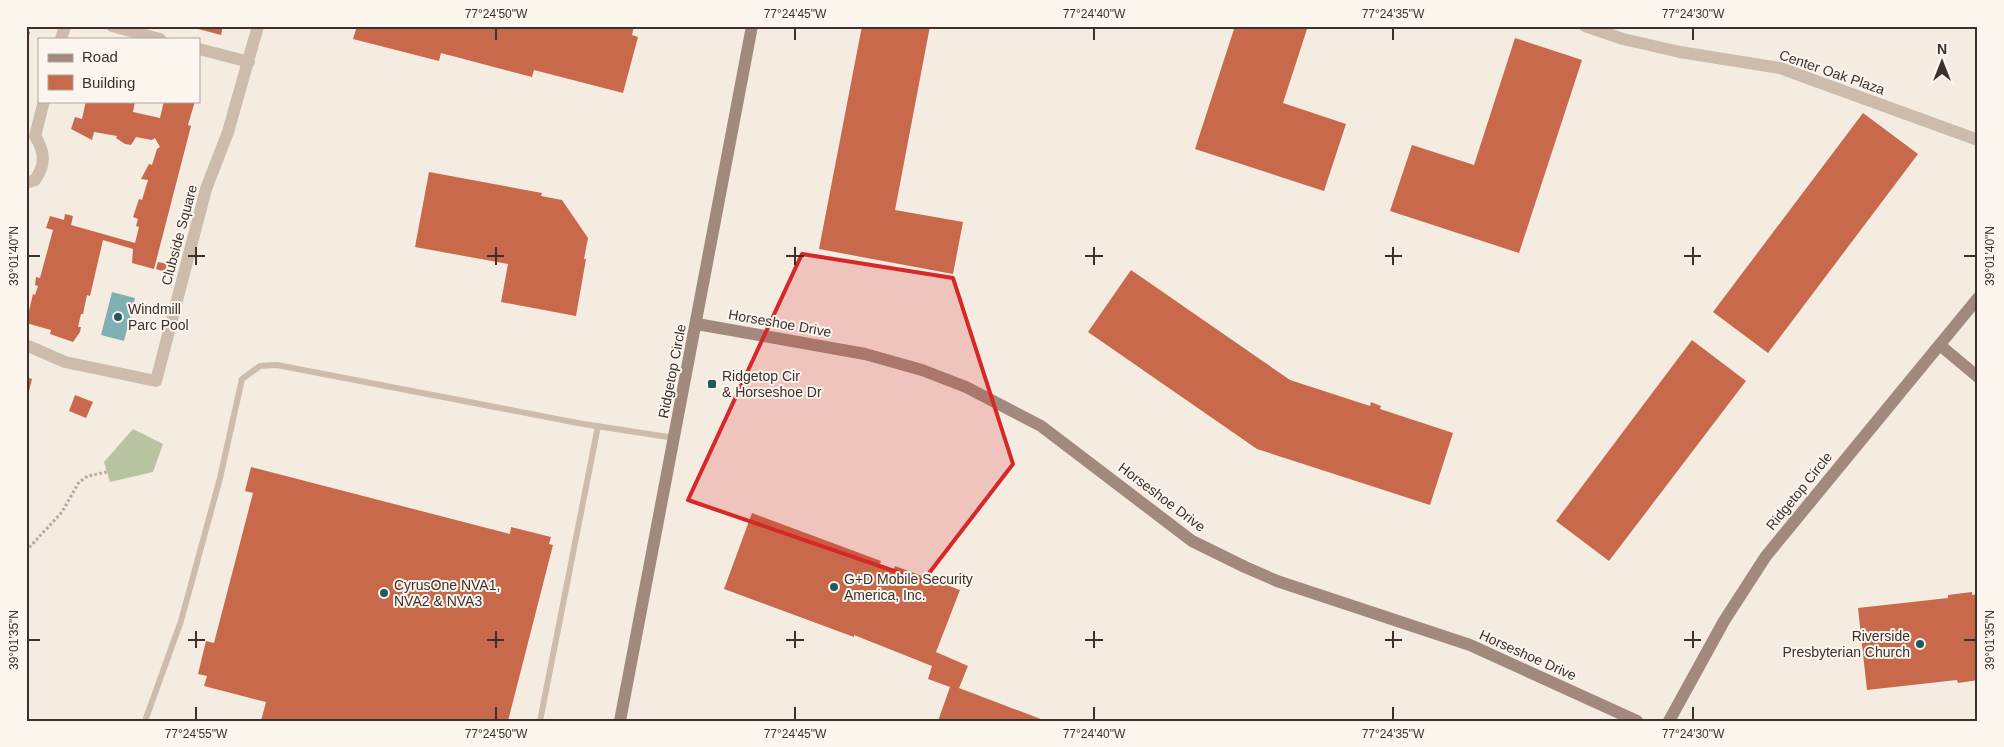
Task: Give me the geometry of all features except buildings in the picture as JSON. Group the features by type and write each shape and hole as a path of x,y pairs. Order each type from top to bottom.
{"street":[{"path":"61,38 65,26"},
{"path":"112,26 156,38"},
{"name":"Clubside Square","path":"26,345 65,362 156,381 206,189 228,132 258,26"},
{"name":"Ridgetop Circle","path":"620,721 697,324 752,26"},
{"name":"Center Oak Plaza","path":"1584,26 1623,39 1680,52 1780,68 1978,140"},
{"path":"200,49 249,62"},
{"path":"26,183 35,180 43,163 44,152 31,138 44,102"},
{"name":"Ridgetop Circle","path":"1669,721 1724,621 1766,556 1884,411 1941,346 1978,298"},
{"name":"Horseshoe Drive","path":"697,324 865,354 922,370 966,387 1041,426 1192,541 1245,568 1276,581 1470,645 1637,721"},
{"path":"1941,346 1978,377"}],"lane":[{"path":"145,721 181,621 220,478 242,379 260,366 276,365 598,426 675,438"},
{"path":"540,721 598,426"}],"path":[{"path":"26,551 62,512 79,482 88,476 107,472"}],"highlighted area":[{"path":"802,254 953,278 1013,464 923,581 688,500"}],"green space":[{"path":"133,429 163,444 153,472 110,482 104,462"}],"water":[{"name":"Windmill Parc Pool","path":"112,292 135,298 124,341 101,335"}],"place":[{"name":"Windmill Parc Pool","path":"118,317"},
{"name":"Ridgetop Cir & Horseshoe Dr","path":"712,384"},
{"name":"G+D Mobile Security America, Inc.","path":"834,587"},
{"name":"CyrusOne NVA1, NVA2 & NVA3","path":"384,593"},
{"name":"Riverside Presbyterian Church","path":"1920,644"}]}
